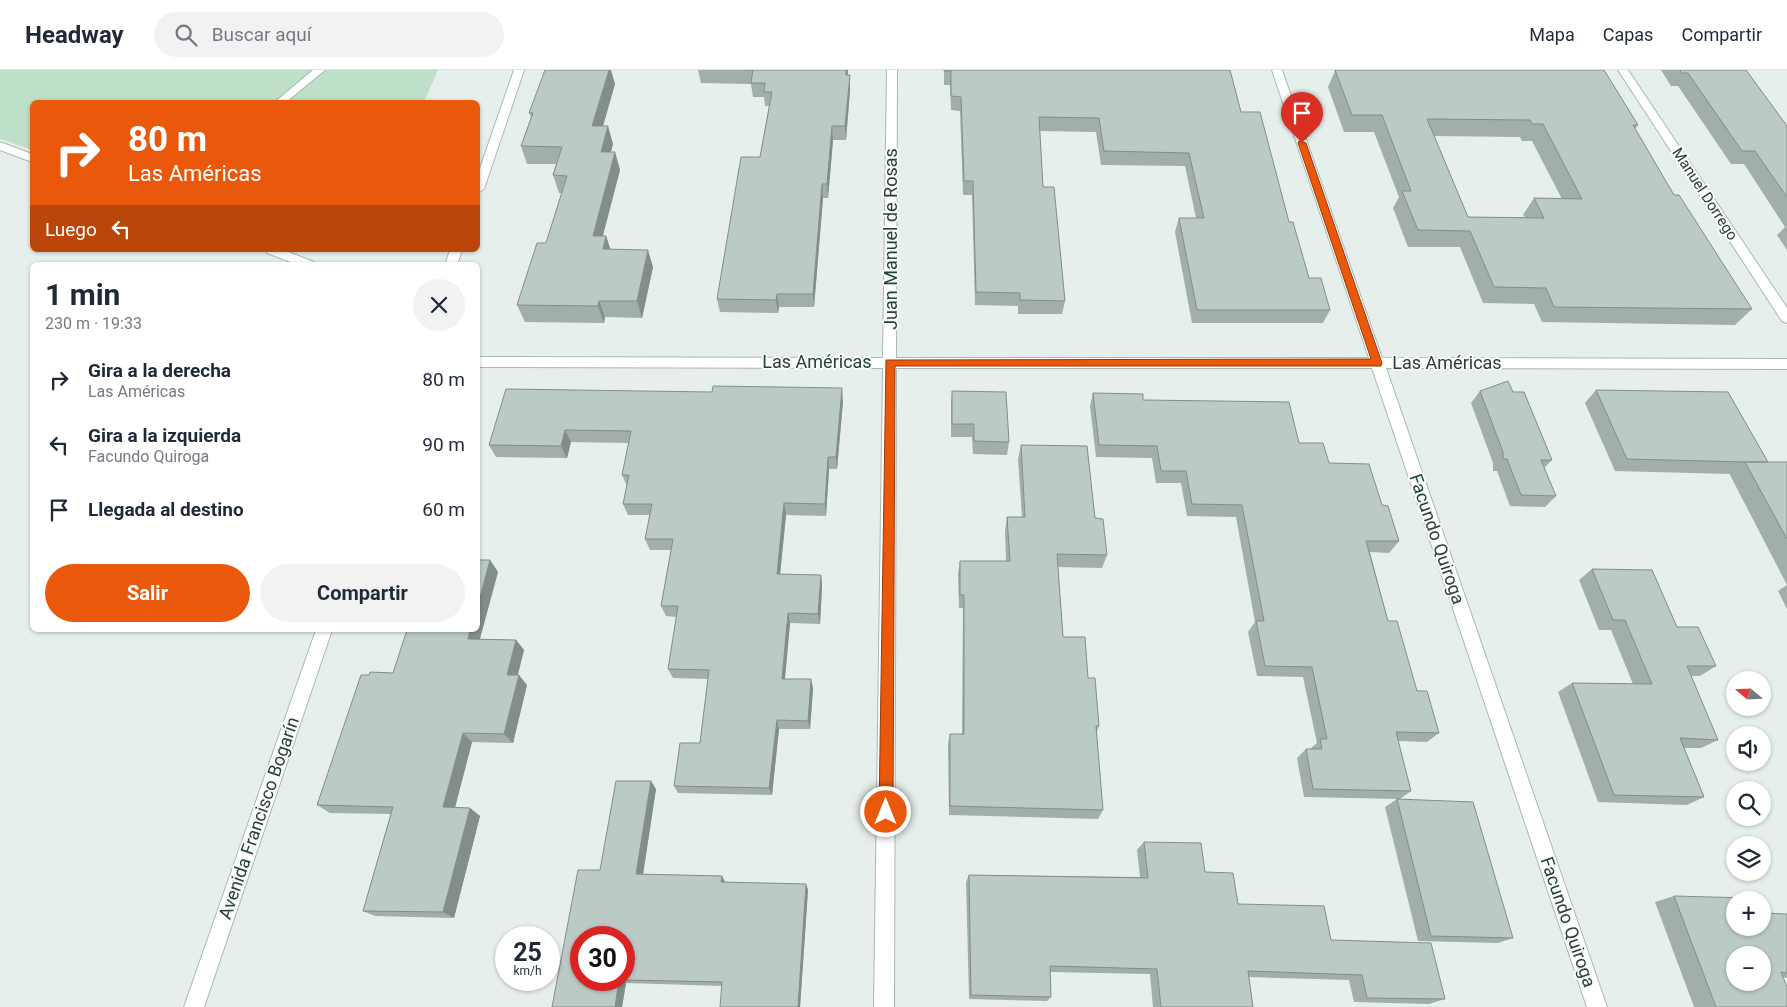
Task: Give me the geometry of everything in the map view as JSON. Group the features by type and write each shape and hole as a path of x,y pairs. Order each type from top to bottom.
{"street":[{"path":"282,100 320,70"},
{"path":"480,183 519,70"},
{"name":"Juan Manuel de Rosas","path":"884,1007 892,70"},
{"name":"Facundo Quiroga","path":"1277,70 1597,1007"},
{"name":"Manuel Dorrego","path":"1623,70 1787,318"},
{"path":"0,146 30,157"},
{"path":"277,252 302,262"},
{"name":"Las Américas","path":"480,362 1787,364"},
{"name":"Avenida Francisco Bogarín","path":"194,1007 323,632"}],"green space":[{"path":"0,70 438,70 425,100 30,100 30,149 0,139"}],"building":[{"path":"545,70 609,70 592,126 608,126 601,152 615,152 593,236 606,236 603,249 648,250 637,301 599,301 598,306 517,305 537,243 546,243 567,176 553,175 562,147 521,146 533,113 529,113"},
{"path":"753,70 846,70 846,75 850,75 845,126 832,126 827,184 822,184 813,294 777,294 776,300 717,299 741,157 760,157 772,92 764,92 765,83 751,83"},
{"path":"944,70 1230,70 1241,112 1260,112 1289,222 1293,222 1309,278 1321,278 1330,310 1197,310 1179,218 1204,218 1189,153 1104,151 1099,118 1039,117 1043,187 1054,187 1065,301 1020,300 1020,293 976,292 973,181 964,181 961,97 951,96 951,71"},
{"path":"1335,70 1604,70 1638,125 1633,125 1674,195 1679,195 1752,309 1554,307 1546,288 1494,287 1470,231 1418,230 1402,191 1411,191 1382,115 1352,115","holes":["1427,119 1530,120 1532,124 1543,124 1582,199 1534,198 1544,218 1468,217"]},
{"path":"1680,70 1746,70 1787,126 1787,197 1755,151 1742,151 1688,73 1681,73"},
{"path":"1508,381 1513,392 1524,392 1552,460 1541,460 1556,496 1521,495 1507,459 1503,459 1503,452 1480,391"},
{"path":"713,386 842,388 836,457 828,457 825,504 784,503 777,574 821,575 818,614 788,613 782,679 811,679 808,721 777,720 769,788 674,786 680,743 700,743 709,670 668,669 678,606 661,606 673,539 645,539 652,504 623,504 629,475 622,475 631,431 565,430 561,446 489,445 506,389 712,392"},
{"path":"1596,390 1728,392 1768,462 1627,459"},
{"path":"952,391 1006,392 1009,442 974,441 974,424 952,424"},
{"path":"1093,393 1143,394 1143,400 1289,402 1299,443 1323,443 1329,463 1369,464 1382,505 1388,506 1399,541 1366,541 1388,621 1397,621 1417,691 1427,691 1439,733 1396,732 1411,791 1313,789 1306,749 1322,749 1320,739 1327,739 1312,667 1265,666 1256,621 1264,621 1242,505 1192,504 1186,471 1161,471 1157,446 1099,445"},
{"path":"1021,445 1087,446 1095,518 1103,519 1107,555 1057,554 1063,637 1085,637 1088,678 1095,678 1099,726 1096,726 1103,810 950,806 950,734 964,734 964,595 960,595 960,561 1010,561 1007,517 1025,517"},
{"path":"1745,462 1787,462 1787,539"},
{"path":"480,560 490,560 480,598"},
{"path":"1592,569 1652,570 1677,627 1698,627 1716,666 1687,666 1718,740 1680,738 1704,797 1614,795 1572,683 1652,684 1625,620 1613,620"},
{"path":"406,632 470,632 468,639 516,640 507,675 519,675 504,734 463,733 443,807 470,808 443,912 363,911 393,807 317,805 361,675 369,675 370,672 393,673"},
{"path":"616,781 651,781 636,874 722,876 721,882 806,884 798,1007 720,1007 722,982 635,980 635,926 570,926 570,991 617,991 615,1007 552,1007 555,991 560,991 560,965 578,870 600,870"},
{"path":"1397,799 1473,802 1513,938 1431,936"},
{"path":"1144,842 1201,843 1205,872 1233,873 1238,904 1324,906 1331,940 1431,943 1445,999 1367,998 1362,975 1248,971 1253,1007 1161,1007 1157,969 1050,966 1051,997 971,995 969,875 1148,878"},
{"path":"1674,896 1726,897 1726,936 1771,936 1771,913 1787,914 1787,973 1781,972 1787,987 1787,1007 1716,1007"}],"route":[{"path":"886,812 890,362 1377,363 1302,143"}]}
